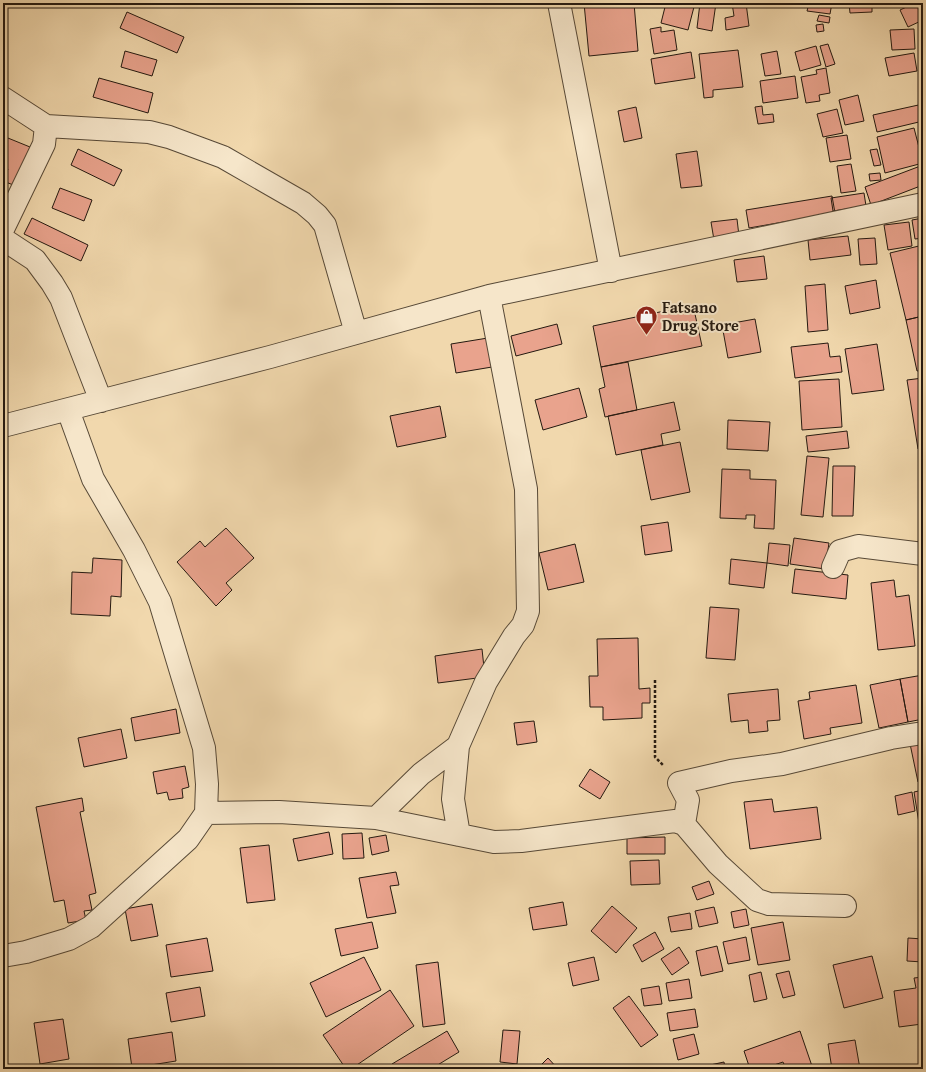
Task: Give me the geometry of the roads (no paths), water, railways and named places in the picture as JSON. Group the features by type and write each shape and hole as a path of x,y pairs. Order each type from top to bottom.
{"street":[{"path":"558,3 611,271"},
{"path":"3,98 46,126 161,134 222,157 303,204 317,215 325,225 356,333"},
{"path":"3,230 44,144 46,126"},
{"path":"3,426 356,333 489,296 923,204"},
{"path":"3,239 35,260 52,283 61,298 101,401"},
{"path":"459,835 453,798 458,746 486,682 514,636 523,625 528,611 526,489 489,296"},
{"path":"3,956 26,952 69,939 91,927 188,839 206,813 207,784 204,748 160,602 134,550 93,479 68,410"},
{"path":"834,567 840,551 858,546 923,554"},
{"path":"684,824 688,800 679,783 731,770 782,764 884,740 923,733"},
{"path":"376,818 421,774 458,746"},
{"path":"206,813 279,812 376,818 494,842 521,841 675,821 684,824 718,864 757,900 770,904 844,906"}],"place":[{"name":"Fatsano Drug Store","path":"647,336"}]}
